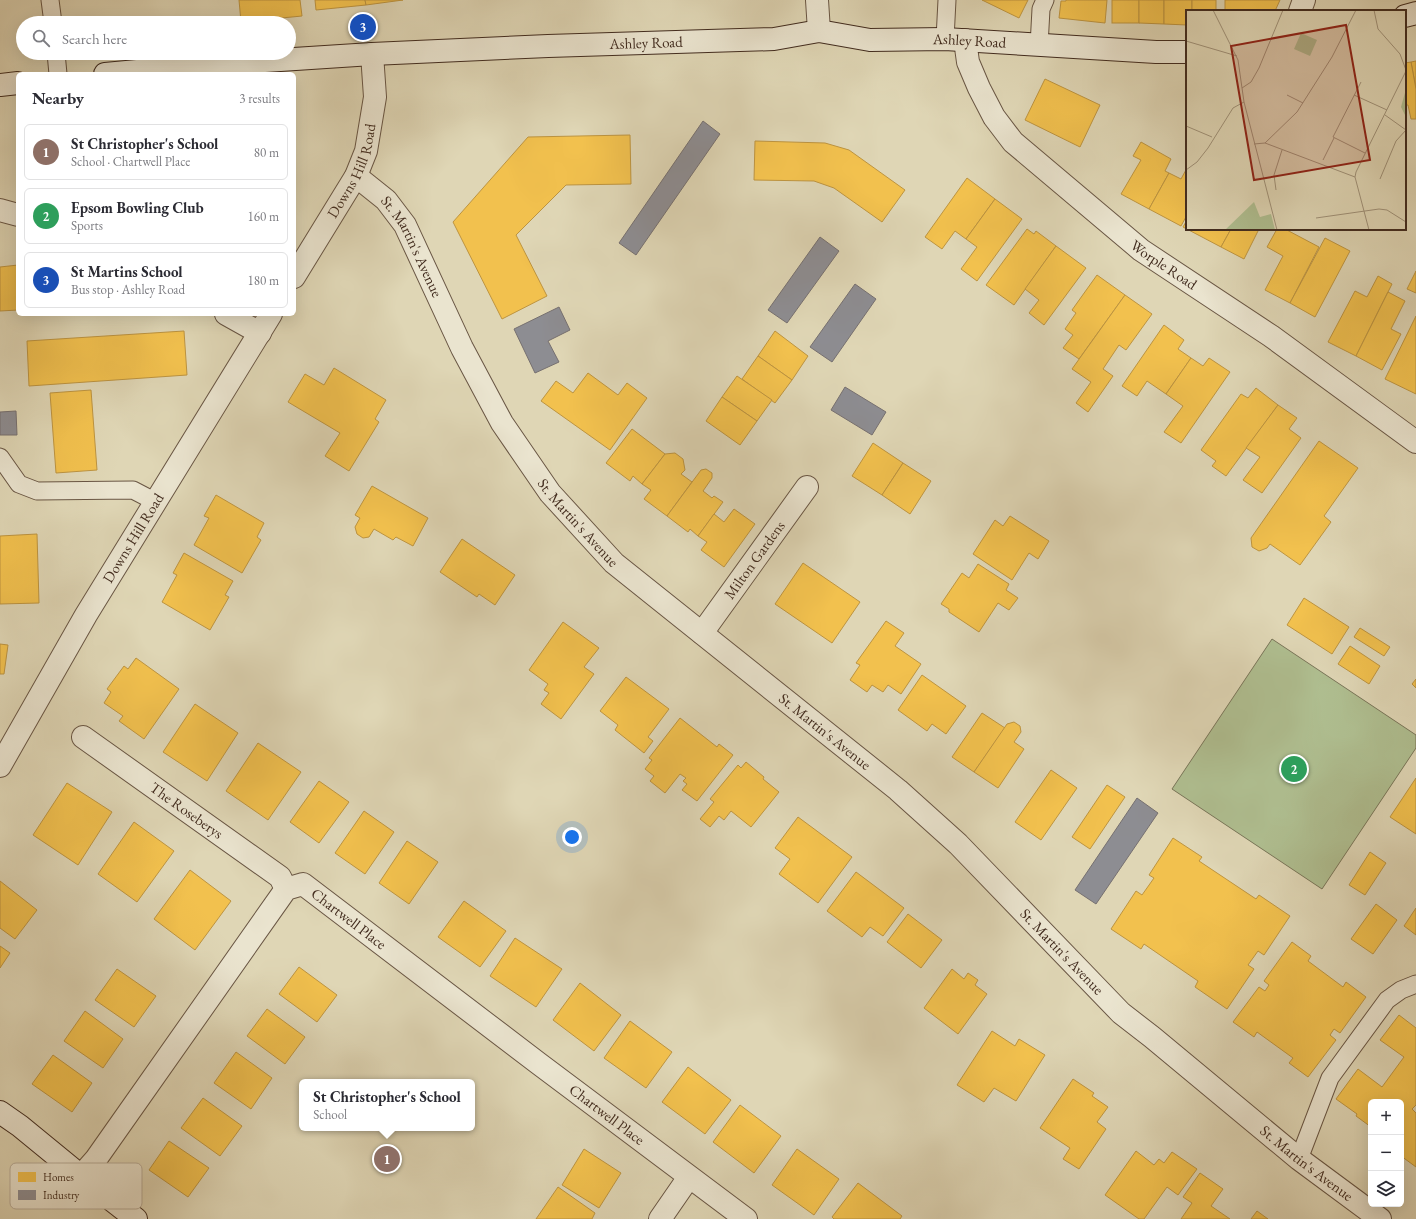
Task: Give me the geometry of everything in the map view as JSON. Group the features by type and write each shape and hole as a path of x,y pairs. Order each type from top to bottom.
{"street":[{"path":"817,0 819,31"},
{"path":"1300,10 1304,0"},
{"path":"1406,16 1416,13"},
{"name":"Ashley Road","path":"296,59 556,45 774,39 819,31 870,40 955,40 1039,46 1156,52 1186,52"},
{"name":"Worple Road","path":"955,40 968,62 994,117 1013,142 1141,250 1271,336 1415,439"},
{"name":"Downs Hill Road","path":"296,274 356,176 366,151 375,97 372,54"},
{"name":"Ashley Road","path":"127,72 279,60"},
{"path":"0,85 16,83"},
{"name":"St. Martin's Avenue","path":"356,176 386,200 405,225 462,348 502,423 550,493 614,563 898,790 958,844 1121,1013 1299,1159 1380,1219"},
{"path":"0,210 16,214"},
{"path":"230,316 260,333"},
{"name":"Downs Hill Road","path":"0,766 86,615 270,316"},
{"name":"Milton Gardens","path":"702,633 807,487"},
{"name":"The Roseberys","path":"83,737 280,877 286,889"},
{"name":"Chartwell Place","path":"286,889 303,884 746,1219"},
{"path":"92,1163 286,889"},
{"path":"0,1112 20,1126 65,1163"},
{"path":"660,1219 689,1177"},
{"path":"123,1209 136,1219"}],"lane":[{"path":"50,0 52,16"},
{"path":"947,0 955,40"},
{"path":"1039,46 1041,9 1045,0"},
{"path":"57,60 58,72"},
{"path":"0,457 19,484 37,491 133,490 156,502"},
{"path":"1299,1159 1330,1078 1387,1000 1401,990 1416,984"}],"green space":[{"path":"1272,639 1416,735 1416,748 1322,889 1172,789"}],"building: Homes":[{"path":"239,0 300,0 302,16 240,16"},
{"path":"315,0 365,0 366,5 316,10"},
{"path":"365,0 403,0 366,5"},
{"path":"982,0 1028,0 1019,18"},
{"path":"1107,0 1105,23 1059,18 1061,1"},
{"path":"1112,0 1139,0 1139,23 1112,23"},
{"path":"1139,0 1164,0 1164,24 1139,23"},
{"path":"1164,0 1192,0 1192,10 1186,10 1186,25 1164,24"},
{"path":"1192,0 1216,0 1216,10 1192,10"},
{"path":"1225,0 1280,0 1275,10 1225,10"},
{"path":"1416,61 1416,89 1411,62"},
{"path":"1411,62 1416,89 1416,119 1411,119 1408,105 1406,105 1406,63"},
{"path":"1045,79 1100,105 1080,147 1025,120"},
{"path":"630,135 631,184 566,185 516,235 547,296 502,319 453,222 528,137"},
{"path":"755,141 825,143 849,150 905,190 882,222 834,188 814,181 754,180"},
{"path":"1141,142 1171,159 1165,171 1169,173 1149,209 1121,194 1141,160 1133,156"},
{"path":"1186,170 1186,217 1181,226 1149,209 1169,173 1181,179"},
{"path":"967,178 995,199 966,239 955,231 942,249 925,237"},
{"path":"995,199 1022,219 977,281 961,269 977,247 966,239"},
{"path":"1186,222 1186,229 1183,227"},
{"path":"1027,229 1034,234 1036,231 1056,246 1014,305 986,285"},
{"path":"1189,230 1230,230 1221,247"},
{"path":"1230,230 1258,230 1244,259 1221,247"},
{"path":"1276,230 1287,230 1319,247 1290,303 1265,290 1283,256 1267,247"},
{"path":"1325,238 1350,251 1315,317 1290,303"},
{"path":"1056,246 1086,268 1044,325 1029,313 1039,300 1025,289"},
{"path":"16,265 16,310 0,311 0,267"},
{"path":"1416,271 1416,293 1407,289"},
{"path":"1097,275 1125,295 1079,359 1063,348 1073,335 1065,329 1076,313 1072,310"},
{"path":"1378,276 1392,284 1356,356 1328,342 1355,291 1367,297"},
{"path":"1388,292 1405,301 1391,329 1401,334 1382,370 1356,356"},
{"path":"1125,295 1152,314 1126,350 1119,345 1103,369 1113,376 1088,412 1076,403 1091,382 1072,369"},
{"path":"1416,316 1416,394 1385,379"},
{"path":"1164,325 1184,340 1178,349 1191,358 1166,394 1147,381 1137,396 1122,386"},
{"path":"184,331 187,375 29,386 27,341"},
{"path":"775,331 808,356 792,380 758,356"},
{"path":"758,356 792,380 775,403 742,379"},
{"path":"1191,358 1203,366 1209,358 1230,372 1181,443 1164,432 1183,406 1166,394"},
{"path":"334,368 386,400 375,419 379,422 349,471 325,456 340,433 288,402 305,374 324,385"},
{"path":"588,373 618,395 627,383 647,398 610,450 541,401 556,381 573,393"},
{"path":"737,376 772,400 757,421 722,397"},
{"path":"1256,388 1278,405 1226,476 1212,466 1216,461 1201,450 1241,394 1248,398"},
{"path":"91,390 97,470 56,473 50,393"},
{"path":"722,397 757,421 740,445 706,421"},
{"path":"1278,405 1297,418 1289,429 1301,438 1262,493 1243,480 1260,457 1246,448"},
{"path":"632,429 665,454 642,484 633,476 630,481 606,463"},
{"path":"1319,441 1358,468 1324,516 1331,522 1300,565 1270,544 1267,548 1259,551 1252,547 1251,538"},
{"path":"873,443 903,463 882,495 852,476"},
{"path":"675,453 683,459 685,470 681,474 692,482 667,516 644,499 651,490 642,484 665,454"},
{"path":"903,463 931,481 910,514 882,495"},
{"path":"706,469 712,473 712,478 703,491 712,498 714,496 723,502 698,536 690,529 688,532 667,516 701,470"},
{"path":"372,486 428,518 413,546 396,537 393,540 374,529 369,537 363,538 357,534 355,527 360,518 355,515"},
{"path":"216,495 264,523 257,537 261,540 242,573 194,545 209,518 204,516"},
{"path":"734,509 755,524 724,567 701,550 707,542 698,536 714,514 724,522"},
{"path":"1010,516 1049,541 1038,559 1029,553 1012,580 973,554 995,520 1003,526"},
{"path":"37,534 39,603 0,604 0,536"},
{"path":"462,539 515,575 495,605 479,594 477,597 440,572"},
{"path":"184,553 233,581 225,595 229,597 210,630 162,602 177,575 173,573"},
{"path":"803,563 860,602 832,643 775,604"},
{"path":"978,564 1009,584 1006,590 1018,598 1009,610 998,603 979,632 949,612 949,609 941,604 962,573 969,578"},
{"path":"1304,598 1349,627 1332,654 1287,625"},
{"path":"886,621 904,633 895,646 921,664 901,694 888,685 883,692 872,685 867,692 850,680 860,665 856,663"},
{"path":"563,622 599,648 584,667 594,674 561,719 541,704 549,693 544,690 548,684 529,670"},
{"path":"1360,628 1390,647 1384,656 1354,637"},
{"path":"0,644 8,645 4,674 0,674"},
{"path":"1350,646 1380,666 1369,684 1338,664"},
{"path":"136,658 179,689 144,739 119,721 123,716 104,703 111,692 107,689 124,666 128,669"},
{"path":"922,675 966,706 946,734 932,724 927,731 898,710"},
{"path":"626,677 669,709 648,737 653,741 644,753 615,730 618,725 600,711"},
{"path":"1416,679 1416,688 1412,684"},
{"path":"195,704 238,733 207,781 163,752"},
{"path":"982,713 1005,728 974,772 952,757"},
{"path":"680,718 717,747 719,744 733,755 697,801 682,790 687,784 683,781 686,778 680,774 665,793 650,781 654,776 645,769 652,760 649,758"},
{"path":"1014,722 1020,726 1021,732 1014,742 1024,749 998,788 974,772 1007,724"},
{"path":"258,743 301,772 268,820 226,791"},
{"path":"746,762 779,792 751,827 731,811 724,820 719,816 710,827 700,819 714,802 710,799 738,765 741,768"},
{"path":"1051,770 1077,788 1041,840 1015,822"},
{"path":"1416,778 1416,834 1390,817"},
{"path":"319,781 349,802 319,843 290,822"},
{"path":"67,783 112,812 78,865 33,835"},
{"path":"1107,785 1125,797 1090,849 1072,837"},
{"path":"364,811 394,832 365,874 335,853"},
{"path":"798,817 852,857 818,903 779,874 790,859 775,848"},
{"path":"134,822 174,851 137,902 98,874"},
{"path":"1173,838 1202,857 1199,861 1256,899 1259,895 1290,916 1264,955 1258,951 1248,965 1254,969 1227,1009 1195,987 1198,981 1144,944 1141,949 1111,929 1136,891 1142,895 1154,878 1149,875"},
{"path":"407,841 438,862 409,904 379,883"},
{"path":"1370,852 1386,863 1365,895 1349,885"},
{"path":"190,870 231,901 195,950 154,919"},
{"path":"856,872 904,908 883,936 870,927 862,937 827,911"},
{"path":"0,881 37,910 15,939 0,928"},
{"path":"464,901 506,931 480,967 438,937"},
{"path":"1376,904 1397,920 1373,954 1351,939"},
{"path":"1416,908 1416,935 1404,926"},
{"path":"908,914 942,940 921,968 887,942"},
{"path":"515,938 562,969 536,1007 490,976"},
{"path":"1292,942 1311,956 1308,961 1343,987 1346,982 1366,997 1340,1033 1334,1029 1330,1035 1336,1040 1308,1077 1289,1063 1293,1058 1257,1032 1254,1037 1233,1022 1259,987 1265,991 1269,985 1264,981"},
{"path":"0,946 10,953 0,968"},
{"path":"299,967 337,995 317,1022 279,994"},
{"path":"117,969 156,996 134,1027 95,1000"},
{"path":"952,969 964,979 968,973 978,980 975,985 987,994 958,1034 924,1008"},
{"path":"580,983 621,1015 594,1051 553,1020"},
{"path":"267,1009 305,1037 285,1064 247,1036"},
{"path":"85,1011 123,1039 103,1068 64,1041"},
{"path":"1399,1015 1416,1028 1416,1105 1412,1109 1416,1113 1416,1167 1404,1158 1404,1099 1368,1099 1368,1125 1356,1116 1357,1114 1336,1099 1358,1069 1382,1087 1404,1057 1380,1040"},
{"path":"630,1021 672,1052 646,1088 604,1058"},
{"path":"992,1031 1015,1046 1019,1039 1045,1055 1016,1101 994,1088 984,1102 957,1085"},
{"path":"236,1052 272,1078 251,1109 214,1083"},
{"path":"53,1055 92,1083 72,1112 32,1084"},
{"path":"688,1067 731,1100 705,1134 662,1102"},
{"path":"1073,1079 1094,1093 1092,1096 1108,1107 1097,1122 1106,1129 1079,1169 1063,1159 1070,1148 1040,1128"},
{"path":"203,1098 242,1126 220,1156 181,1128"},
{"path":"740,1105 781,1136 754,1173 713,1142"},
{"path":"169,1141 209,1168 188,1197 149,1170"},
{"path":"584,1149 621,1173 599,1208 562,1185"},
{"path":"797,1149 839,1179 814,1215 772,1185"},
{"path":"1136,1151 1154,1165 1159,1159 1164,1163 1172,1152 1197,1169 1178,1195 1167,1187 1144,1219 1139,1219 1105,1195"},
{"path":"1200,1173 1223,1189 1211,1206 1230,1219 1181,1219 1192,1203 1183,1197"},
{"path":"858,1183 902,1216 900,1219 834,1219 832,1217"},
{"path":"558,1187 595,1213 592,1219 536,1219"},
{"path":"1257,1211 1268,1219 1251,1219"}],"building: Industry":[{"path":"703,121 720,134 636,255 619,243"},
{"path":"820,237 839,251 787,323 768,310"},
{"path":"855,284 876,299 832,362 810,347"},
{"path":"559,307 570,330 548,341 559,362 535,373 514,329"},
{"path":"845,387 886,412 872,435 831,410"},
{"path":"16,411 17,435 0,435 0,412"},
{"path":"1137,798 1158,813 1096,904 1075,890"}],"place":[{"name":"St Martins School","path":"363,27"},
{"name":"Epsom Bowling Club","path":"1294,769"},
{"name":"St Christopher's School","path":"387,1159"}]}
